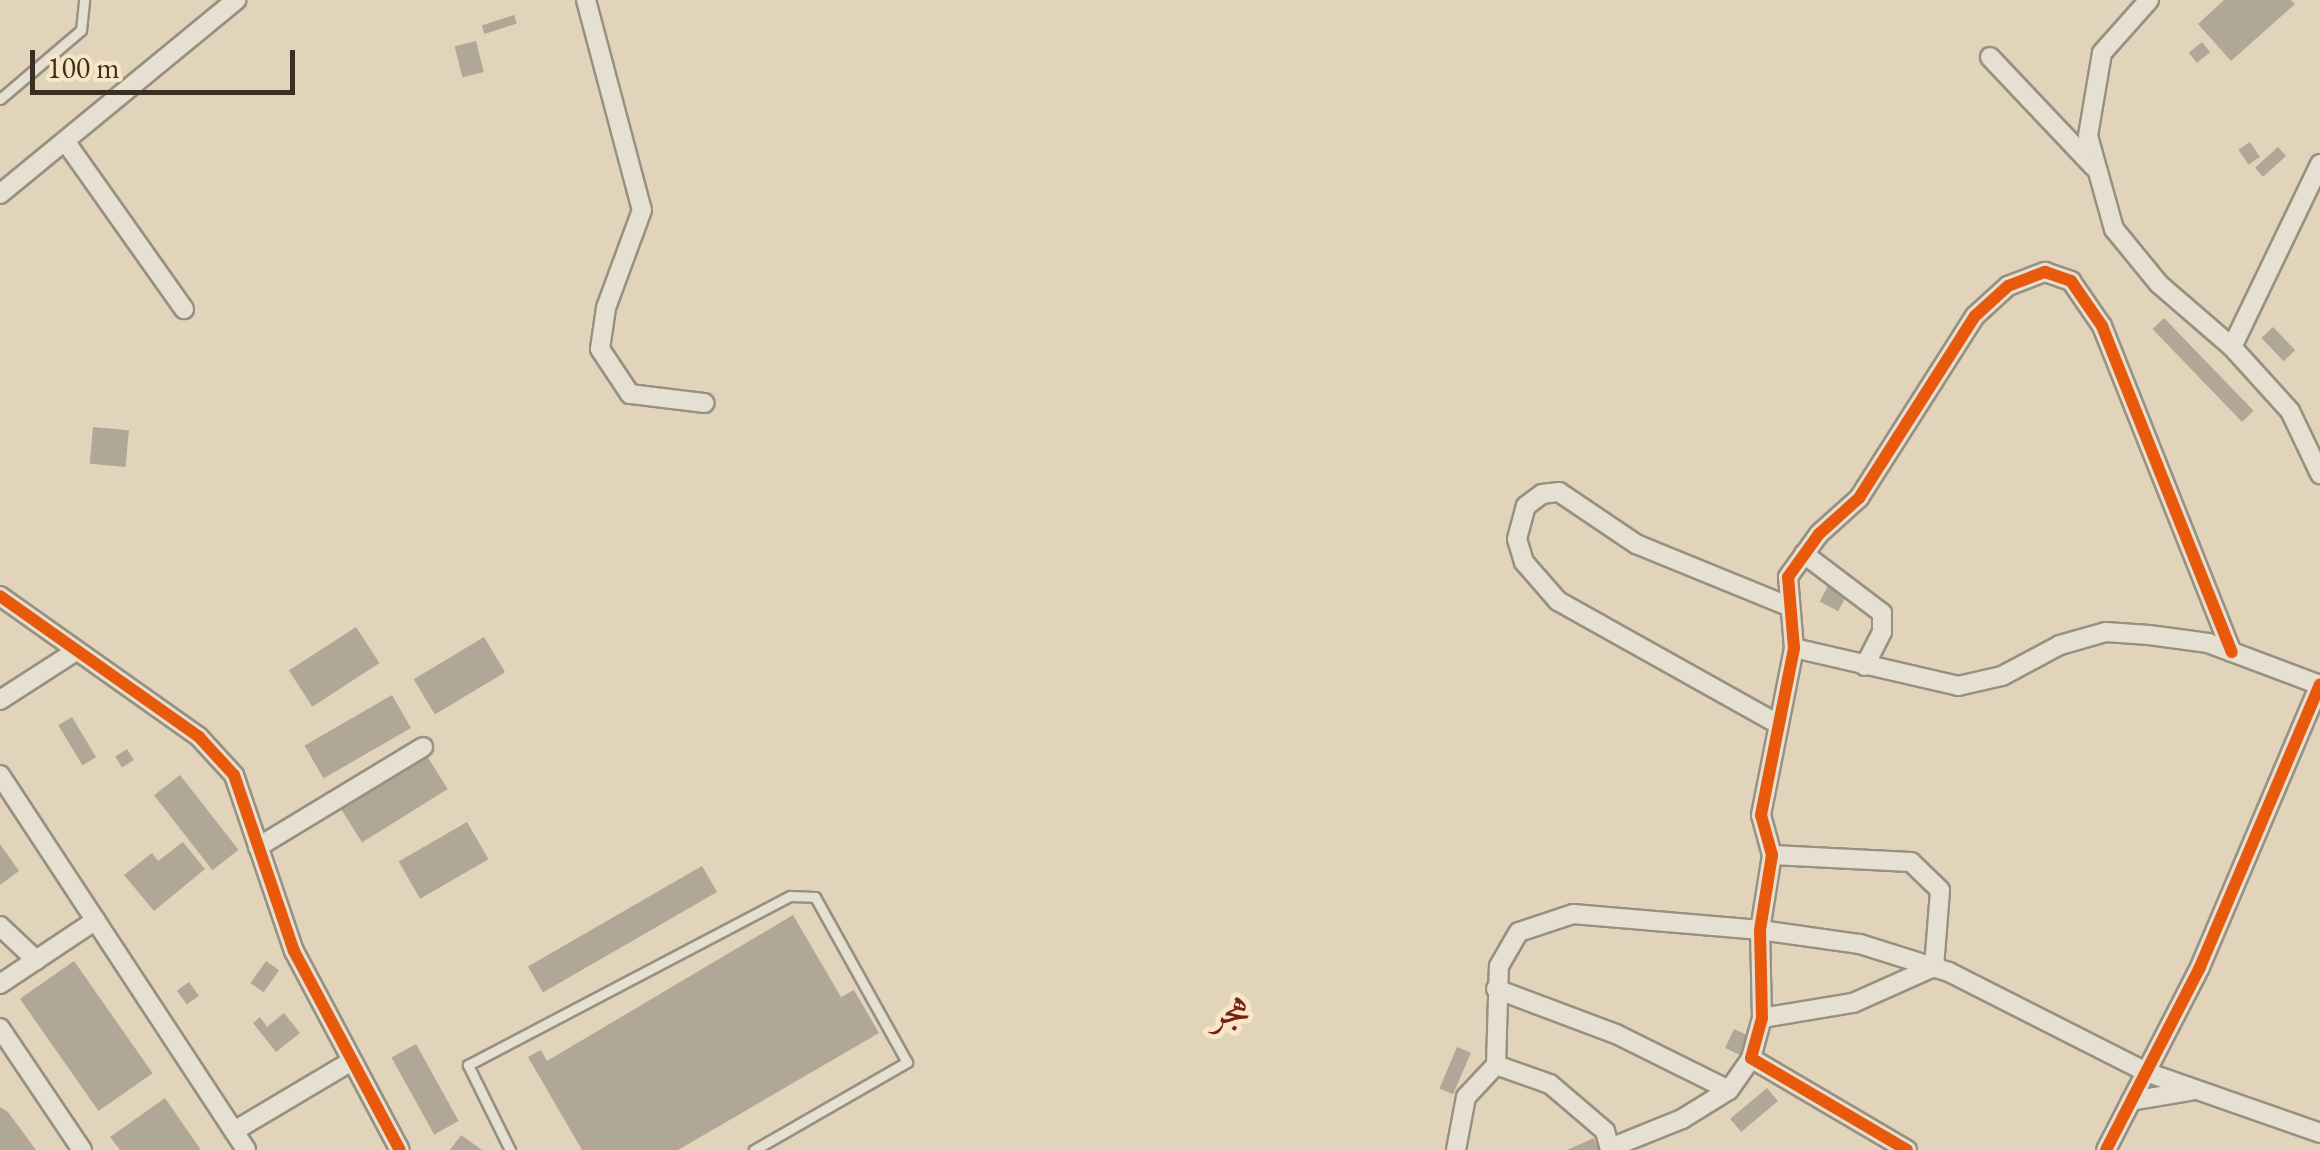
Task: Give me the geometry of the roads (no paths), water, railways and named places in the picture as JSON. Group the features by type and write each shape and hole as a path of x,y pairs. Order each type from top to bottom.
{"street":[{"path":"0,194 236,0"},
{"path":"586,0 642,210 606,308 600,350 630,394 704,404"},
{"path":"2149,0 2102,53 2088,136 2114,230 2159,284 2232,348 2290,411 2320,474"},
{"path":"1990,57 2098,171"},
{"path":"65,141 184,309"},
{"path":"2232,348 2320,164"},
{"path":"1496,1064 1550,1084 1605,1131 1610,1149 1682,1120 1729,1090 1750,1058 1762,1018 1760,930 1772,855 1761,815 1794,648 1788,576 1859,498 1975,316 2008,286 2045,272 2070,281 2102,326 2232,652"},
{"path":"1778,724 1558,601 1524,562 1517,540 1526,506 1560,492 1636,544 1790,607"},
{"path":"1804,554 1882,613 1882,632 1864,666"},
{"path":"0,596 200,736 234,774 294,952 400,1150"},
{"path":"1794,648 1958,686 2002,676 2060,646 2106,632 2208,643 2320,684 2200,966 2106,1150"},
{"path":"0,700 76,651"},
{"path":"258,847 423,748"},
{"path":"0,775 246,1150"},
{"path":"1772,855 1910,862 1929,874 1940,890 1934,968"},
{"path":"1456,1150 1466,1097 1496,1064 1498,966 1520,932 1573,914 1760,930 1860,944 1934,968 2146,1072 2320,1134"},
{"path":"0,984 96,920"},
{"path":"0,926 36,960"},
{"path":"1762,1018 1853,1003 1934,968"},
{"path":"1496,989 1616,1034 1729,1090"},
{"path":"0,1028 82,1150"},
{"path":"1750,1058 1907,1150"},
{"path":"234,1131 352,1061"},
{"path":"2131,1102 2191,1090"}],"lane":[{"path":"0,99 81,30 84,0"},
{"path":"510,1150 468,1065 790,896 815,898 907,1062 754,1150"}],"district":[{"name":"هجر","path":"1231,1009"}]}
